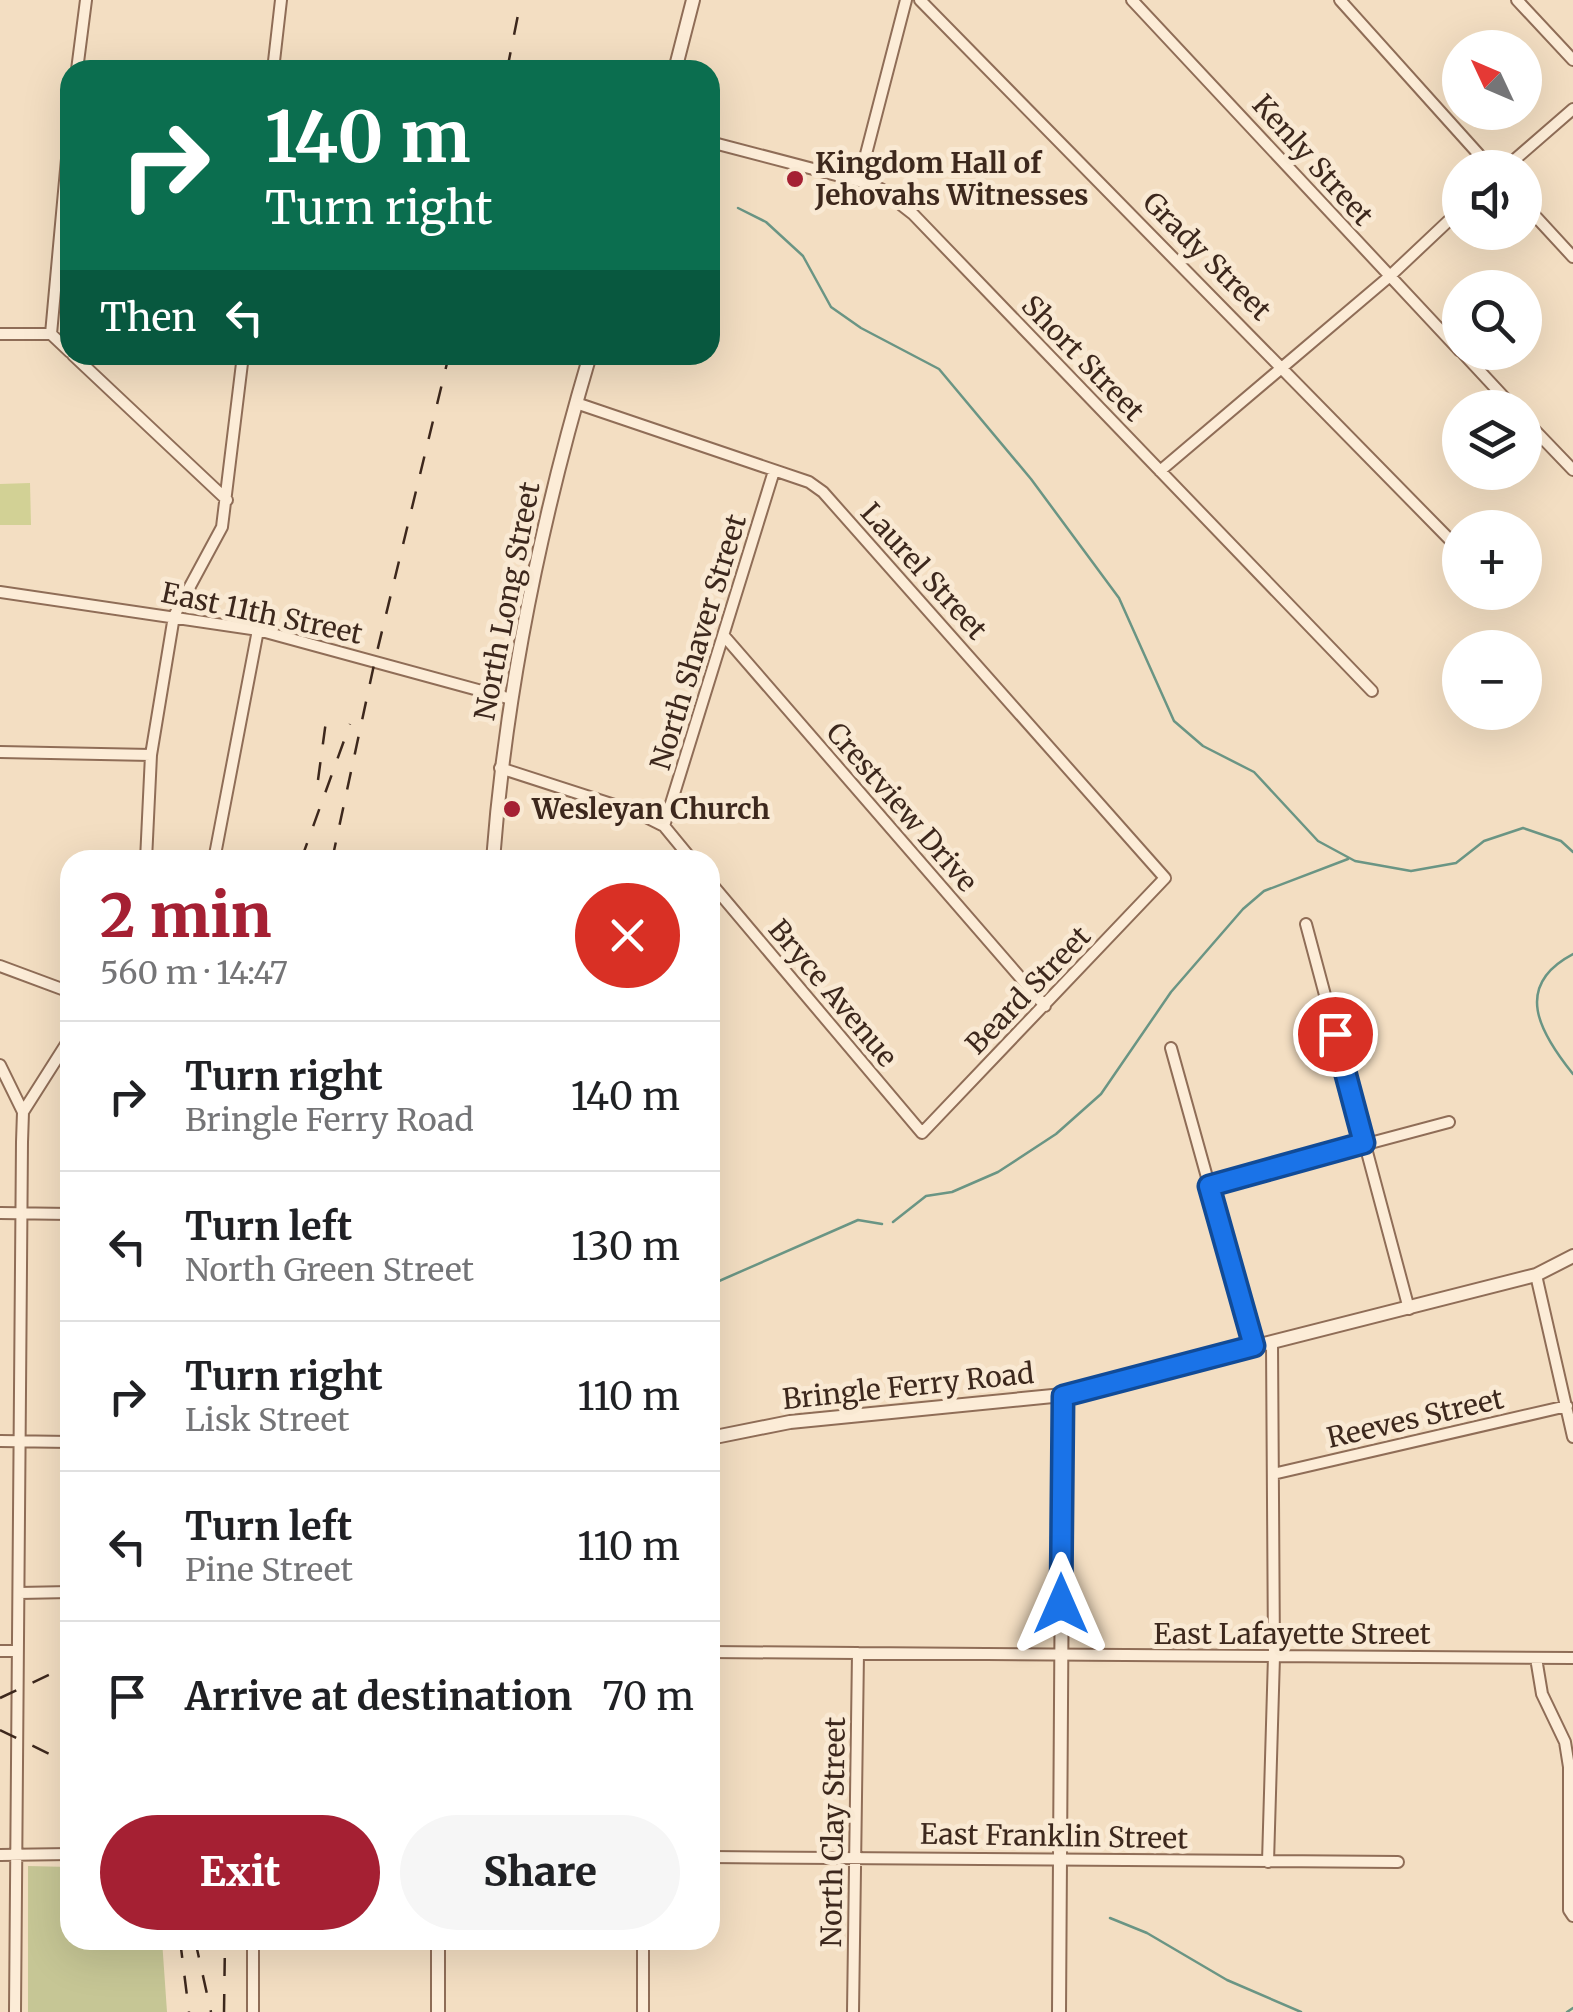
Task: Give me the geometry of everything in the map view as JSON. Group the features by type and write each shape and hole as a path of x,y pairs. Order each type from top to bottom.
{"street":[{"path":"78,60 86,0"},
{"path":"275,60 281,0"},
{"path":"678,60 693,0"},
{"path":"859,181 906,0"},
{"name":"Grady Street","path":"920,0 1282,364 1442,531"},
{"name":"Kenly Street","path":"1132,0 1442,332"},
{"path":"1340,0 1474,150"},
{"path":"1517,0 1573,60"},
{"path":"1526,150 1573,109"},
{"name":"Short Street","path":"720,145 859,181 882,190 913,214 1372,691"},
{"path":"1542,223 1573,257"},
{"path":"1160,471 1390,276 1442,227"},
{"path":"51,334 60,235"},
{"path":"0,334 51,334 60,343"},
{"path":"84,365 227,500"},
{"path":"146,850 151,755 174,616 222,527 241,365"},
{"name":"North Long Street","path":"493,850 500,768 532,574 587,365"},
{"name":"Kenly Street","path":"1478,370 1497,390"},
{"name":"Laurel Street","path":"576,403 809,482 823,492 1166,878"},
{"path":"1542,438 1573,470"},
{"name":"North Shaver Street","path":"664,826 774,471"},
{"name":"East 11th Street","path":"0,592 258,630 510,699"},
{"path":"216,850 258,630"},
{"name":"Crestview Drive","path":"725,637 1044,1006"},
{"path":"0,752 151,755"},
{"path":"500,768 636,812 664,826 684,850"},
{"name":"Beard Street","path":"922,1132 1166,878"},
{"name":"Bryce Avenue","path":"720,894 922,1132"},
{"path":"1306,924 1408,1309"},
{"path":"0,966 60,988"},
{"path":"1171,1048 1254,1346"},
{"path":"24,1112 60,1054"},
{"path":"0,1065 24,1112 18,1442 16,2012"},
{"path":"1209,1186 1449,1122"},
{"path":"0,1214 60,1214"},
{"name":"Bringle Ferry Road","path":"720,1436 790,1422 1063,1396 1536,1274 1573,1256"},
{"path":"1536,1274 1573,1437"},
{"path":"1268,1862 1274,1656 1272,1342"},
{"path":"1059,2012 1063,1396"},
{"name":"Reeves Street","path":"1272,1474 1567,1406"},
{"path":"0,1441 60,1442"},
{"path":"19,1593 60,1592"},
{"path":"0,1651 18,1651"},
{"name":"East Lafayette Street","path":"720,1652 1573,1658"},
{"name":"North Clay Street","path":"853,2012 858,1653"},
{"path":"1536,1658 1542,1694 1569,1741 1569,1910 1573,1916"},
{"path":"0,1855 60,1854"},
{"name":"East Franklin Street","path":"720,1857 1061,1856 1398,1862"},
{"path":"252,2012 254,1950"},
{"path":"438,1950 438,2012"},
{"path":"643,1950 643,2012"}],"shaded area":[{"path":"30,483 31,525 0,525 0,484"}],"green space":[{"path":"28,1866 60,1867 60,1950 163,1950 167,2012 28,2012"}],"waterway":[{"path":"738,208 766,222 803,256 831,307 861,328 939,369 1031,479 1119,598 1174,721 1203,746 1254,772 1318,841 1355,861 1411,871 1456,863 1484,841 1523,828 1561,841 1573,852"},
{"path":"893,1222 926,1196 952,1192 998,1172 1056,1134 1101,1094 1171,992 1243,909 1264,891 1348,859"},
{"path":"1573,954 1554,967 1537,995 1542,1026 1573,1074"},
{"path":"720,1281 858,1220 882,1224"},
{"path":"1110,1918 1147,1933 1227,1980 1301,2012"},
{"path":"1567,2012 1573,2008"}],"railway":[{"path":"509,60 521,0"},
{"path":"334,850 375,660 447,365"},
{"path":"318,780 326,721"},
{"path":"305,850 350,724"},
{"path":"0,1698 60,1670"},
{"path":"0,1730 60,1759"},
{"path":"181,1950 189,2012"},
{"path":"197,1950 211,2012"},
{"path":"224,2012 225,1950"}],"place":[{"name":"Kingdom Hall of Jehovahs Witnesses","path":"795,179"},
{"name":"Wesleyan Church","path":"512,809"}],"route":[{"path":"1061,1604 1063,1396 1254,1346 1209,1186 1364,1143 1335,1034"}]}
